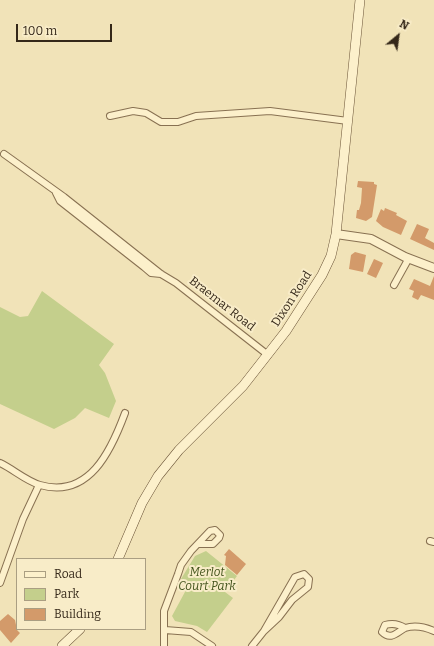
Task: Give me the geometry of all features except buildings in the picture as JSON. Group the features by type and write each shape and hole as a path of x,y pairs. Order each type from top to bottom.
{"main road":[{"name":"Dixon Road","path":"118,558 142,503 158,476 183,446 243,386 268,355 301,309 332,256 336,234 360,0"},
{"path":"62,646 79,630"}],"street":[{"path":"110,116 133,111 146,113 161,122 178,122 196,116 270,111 348,121"},
{"name":"Braemar Road","path":"4,154 56,193 64,197 161,274 195,297 268,355"},
{"path":"336,234 359,236 371,239 408,258 434,268"},
{"path":"394,285 408,258"},
{"path":"0,463 39,485 57,488 77,485 92,475 116,439 125,414"},
{"path":"0,584 23,519 39,485"},
{"path":"164,646 166,605 179,569 191,551 199,544"},
{"path":"252,646 264,631 279,617 292,600 308,587 309,579 306,575 301,574 295,577 264,631"},
{"path":"405,628 417,626 434,631"},
{"path":"165,630 191,632 212,646"}],"green space":[{"path":"42,291 114,344 99,365 105,373 116,401 109,418 85,408 75,418 54,429 0,404 0,307 20,317 28,316"},
{"name":"Merlot Court Park","path":"206,551 237,576 225,592 233,598 207,632 197,626 175,621 172,616 186,590 184,580 181,579 195,556"}]}
